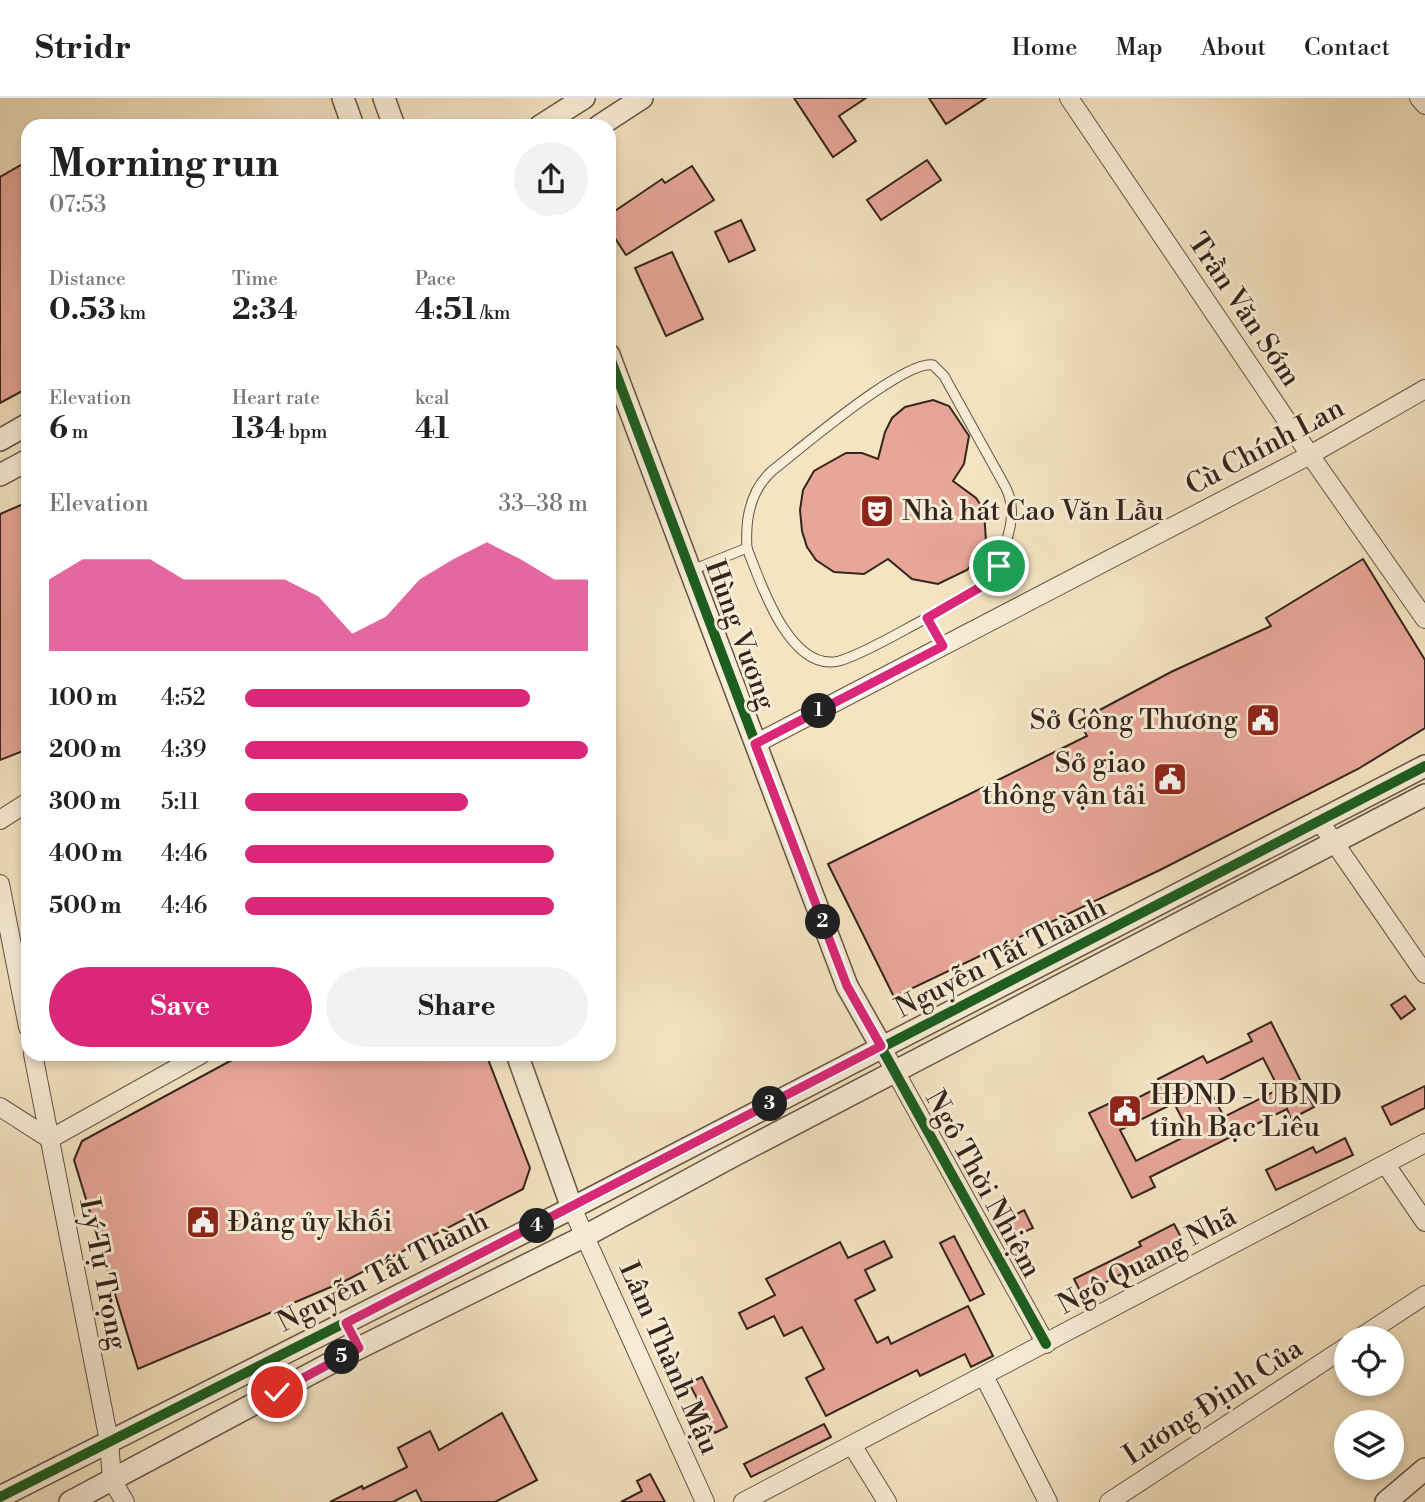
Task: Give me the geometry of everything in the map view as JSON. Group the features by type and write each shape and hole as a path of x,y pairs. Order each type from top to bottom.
{"street":[{"path":"344,98 351,119"},
{"path":"384,98 392,119"},
{"path":"551,119 584,98"},
{"path":"610,119 642,98"},
{"name":"Trần Văn Sớm","path":"1069,98 1310,455 1425,619"},
{"path":"1419,98 1425,104"},
{"name":"Hùng Vương","path":"616,373 847,986 881,1046"},
{"name":"Cù Chính Lan","path":"755,744 1310,455 1425,389"},
{"path":"0,440 21,428"},
{"path":"0,475 21,464"},
{"name":"Nguyễn Tất Thành","path":"0,1497 572,1208 1318,819 1425,766"},
{"name":"Nguyễn Tất Thành","path":"69,1502 359,1348 585,1236 1425,795"},
{"path":"0,820 21,806"},
{"path":"1318,819 1425,974"},
{"path":"0,884 21,991"},
{"path":"1091,937 1105,962"},
{"name":"Ngô Thời Nhiệm","path":"881,1046 1046,1344"},
{"name":"Lý Tự Trọng","path":"34,1061 109,1441 112,1480 125,1502"},
{"path":"0,1107 50,1139 189,1061"},
{"path":"520,1061 572,1208"},
{"path":"720,1130 733,1156"},
{"name":"Ngô Quang Nhã","path":"743,1502 1425,1143"},
{"path":"1385,1165 1425,1222"},
{"name":"Lâm Thành Mậu","path":"572,1208 705,1502"},
{"path":"1378,1326 1425,1295"},
{"path":"346,1323 359,1348"},
{"name":"Lương Định Của","path":"1109,1502 1334,1355"},
{"path":"984,1377 1048,1502"},
{"path":"852,1445 887,1502"},
{"path":"1386,1502 1425,1469"}],"lane":[{"path":"933,365 944,376 1006,488 1012,501 1013,516 996,575 991,581 927,618 840,660 816,658 801,650 789,637 764,592 747,548 747,514 760,481 892,380 916,366 933,365"},
{"path":"692,570 747,548"},
{"path":"927,618 943,646"}],"building":[{"path":"794,98 866,98 839,116 856,141 833,157"},
{"path":"929,98 986,98 946,124"},
{"path":"927,160 941,180 881,220 867,200"},
{"path":"21,165 21,392 0,403 0,177"},
{"path":"692,166 714,200 626,255 616,240 616,210 662,179 665,183"},
{"path":"741,220 755,250 729,262 715,232"},
{"path":"672,252 703,319 666,336 635,268"},
{"name":"Nhà hát Cao Văn Lầu","path":"933,400 949,406 969,436 964,464 953,481 976,498 984,510 986,542 980,555 967,570 938,584 912,579 888,559 864,574 834,572 816,560 807,547 800,510 803,490 814,471 846,453 862,453 878,459 885,432 892,418 905,407"},
{"path":"21,505 21,752 0,760 0,514"},
{"path":"1363,559 1425,660 1425,728 1358,769 1160,870 894,997 828,864 1087,736 1079,721 1171,672 1271,626 1266,618"},
{"path":"1405,996 1415,1009 1401,1019 1391,1005"},
{"name":"HĐND - UBND tỉnh Bạc Liêu","path":"1271,1022 1314,1107 1291,1119 1287,1109 1150,1177 1155,1187 1132,1198 1089,1113 1112,1102 1116,1109 1161,1086 1158,1079 1203,1056 1207,1063 1252,1041 1248,1034","holes":["1263,1058 1279,1089 1224,1117 1208,1086","1174,1103 1190,1134 1136,1161 1120,1130"]},
{"path":"230,1061 489,1061 530,1168 523,1189 345,1281 138,1369 74,1160 82,1141"},
{"path":"1425,1086 1425,1108 1391,1125 1382,1107"},
{"path":"1345,1138 1353,1155 1276,1190 1266,1170 1313,1147 1316,1153"},
{"path":"1024,1210 1033,1228 1017,1235 1009,1218"},
{"path":"1174,1224 1183,1241 1082,1295 1074,1279 1141,1246 1139,1242"},
{"path":"954,1236 984,1294 970,1301 940,1243"},
{"path":"884,1241 892,1257 865,1270 875,1290 855,1300 877,1343 888,1337 891,1344 968,1306 993,1356 971,1367 965,1354 920,1376 917,1370 826,1416 806,1378 824,1369 802,1327 784,1336 774,1316 747,1329 739,1313 775,1295 766,1279 840,1242 848,1258"},
{"path":"702,1377 727,1427 715,1433 689,1383"},
{"path":"502,1413 537,1480 495,1502 422,1502 416,1490 393,1502 330,1502 407,1467 398,1448 430,1431 439,1450"},
{"path":"824,1424 831,1437 751,1477 744,1464"},
{"path":"650,1474 665,1502 621,1502 642,1491 637,1481"}],"cycle path":[{"path":"616,374 847,986 1046,1344"},
{"path":"0,1497 572,1208 1425,766"}],"place":[{"name":"Nhà hát Cao Văn Lầu","path":"877,511"},
{"name":"Sở Công Thương","path":"1263,720"},
{"name":"Sở giao thông vận tải","path":"1170,779"},
{"name":"HĐND - UBND tỉnh Bạc Liêu","path":"1125,1111"},
{"name":"Đảng ủy khối","path":"203,1222"}],"route":[{"path":"277,1392 359,1348 346,1323 881,1046 847,986 755,744 943,646 927,618 991,581 999,566"}]}
